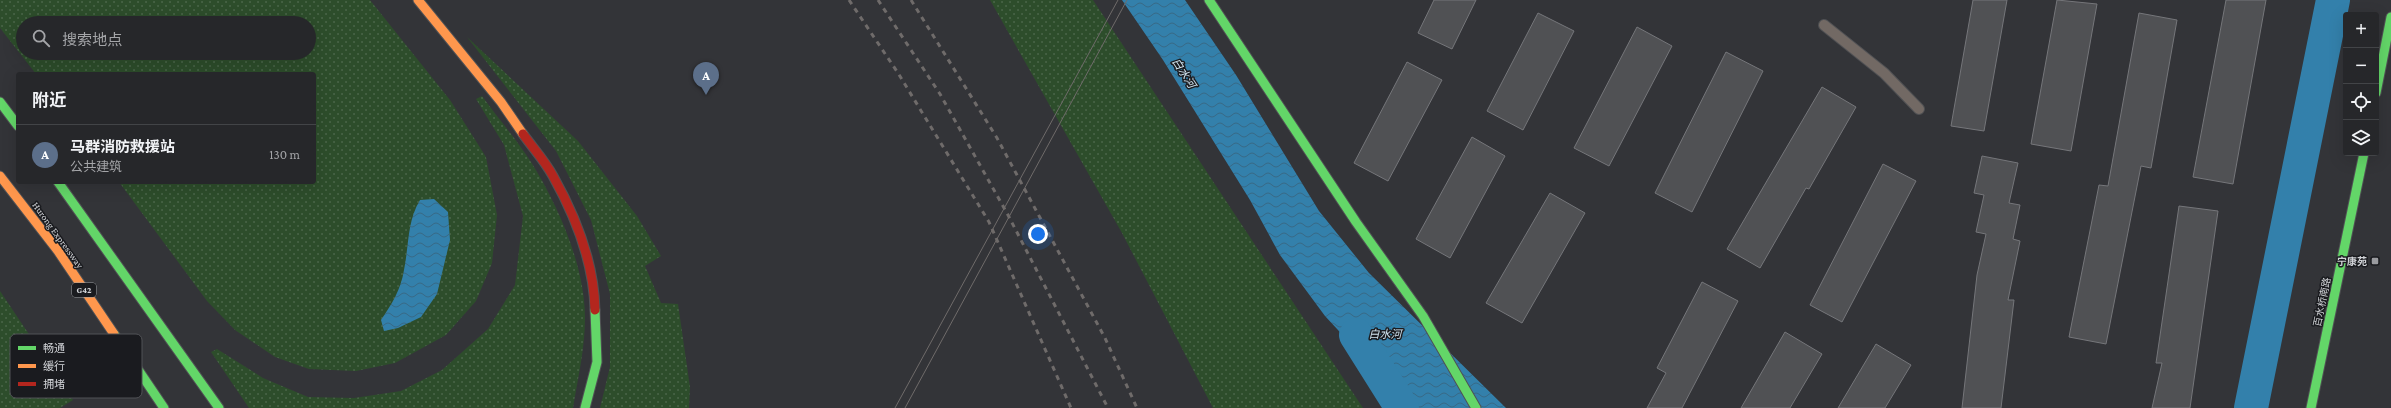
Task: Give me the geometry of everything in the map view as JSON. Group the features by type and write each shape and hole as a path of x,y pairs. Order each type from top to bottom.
{"main road":[{"path":"418,0 501,102 553,176 583,241 595,298 597,362 585,408"},
{"path":"1209,0 1356,222 1423,316 1476,408"},
{"path":"2378,84 2391,17"},
{"path":"0,102 16,123"},
{"name":"百水桥南路","path":"2312,408 2363,156"},
{"name":"Hurong Expressway","path":"0,176 58,251 114,334"},
{"path":"59,184 188,363 218,408"},
{"name":"Hurong Expressway","path":"142,375 164,408"}],"lane":[{"path":"1824,25 1884,73 1919,109"}],"green space":[{"path":"0,0 370,0 450,100 486,157 497,215 492,263 476,301 446,335 395,363 356,371 309,369 275,357 235,330 207,301 120,184 316,184 316,72 34,72 25,60 316,60 316,16 16,16 16,48 0,28"},
{"path":"990,0 1093,0 1363,408 1213,408 1122,233"},
{"path":"467,37 578,141 637,216 661,256 645,266 661,303 678,304 690,387 689,408 600,408 610,367 610,294 591,220 556,151"},
{"path":"482,96 525,153 541,179 560,217 575,257 584,298 585,329 583,352 573,408 249,408 211,352 217,349 263,378 308,397 354,398 401,391 442,370 488,329 515,285 523,216 504,145 476,99"},
{"path":"0,291 29,334 10,334 10,398 72,398 73,400 60,408 0,408"}],"water":[{"name":"白水河","path":"1122,0 1185,0 1236,75 1319,211 1369,273 1506,408 1418,408 1363,357 1325,316 1280,255 1250,200 1163,60"},
{"path":"434,199 448,212 450,240 437,294 421,317 398,328 384,331 381,320 401,284 406,261 409,234 416,208 420,200"}],"building":[{"path":"1434,0 1476,0 1452,49 1418,33"},
{"path":"1973,0 2007,0 1984,131 1951,126"},
{"path":"2057,0 2097,4 2071,151 2031,144"},
{"path":"2226,0 2266,0 2233,184 2193,177"},
{"path":"1538,13 1574,31 1523,130 1487,111"},
{"path":"2139,13 2177,20 2151,168 2141,166 2106,344 2069,337 2099,185 2108,186"},
{"path":"1637,27 1672,46 1609,166 1574,148"},
{"path":"1726,52 1763,71 1692,212 1655,193"},
{"path":"1407,62 1442,80 1388,181 1354,163"},
{"path":"1822,87 1856,107 1809,189 1806,188 1760,268 1727,249"},
{"path":"1472,137 1505,156 1450,258 1416,239"},
{"path":"1982,156 2018,163 2009,203 2020,205 2013,239 2020,241 2008,300 2014,300 2001,408 1962,408 1977,275 1986,234 1976,232 1984,195 1974,193"},
{"path":"1883,164 1916,181 1842,322 1810,305"},
{"path":"1550,193 1585,213 1522,323 1486,303"},
{"path":"2179,206 2218,211 2190,408 2152,408 2162,363 2156,363"},
{"path":"1702,282 1738,301 1682,408 1647,408 1666,373 1657,368"},
{"path":"1785,332 1822,354 1790,408 1741,408"},
{"path":"1876,344 1911,365 1885,408 1838,408"}],"waterway":[{"path":"2251,408 2333,0"},
{"name":"白水河","path":"1356,335 1402,408"}],"tram line":[{"path":"895,408 1118,0"},
{"path":"905,408 1127,0"}],"railway":[{"path":"849,0 898,73 989,222 1071,408"},
{"path":"878,0 940,94 1008,215 1108,408"},
{"path":"911,0 997,138 1105,338 1137,408"}],"traffic: fast":[{"path":"1209,0 1356,222 1423,316 1476,408"},
{"path":"2378,84 2391,17"},
{"path":"0,102 16,123"},
{"path":"2311,408 2363,156"},
{"path":"59,184 219,408"},
{"path":"585,408 597,362 595,310"},
{"path":"142,375 164,408"}],"traffic: slow":[{"path":"418,0 501,102 523,134"},
{"path":"0,176 58,251 114,334"}],"traffic: jam":[{"path":"523,134 550,170 576,224 591,275 595,310"}],"place":[{"name":"马群消防救援站","path":"706,95"},
{"name":"宁康苑","path":"2375,261"}]}
